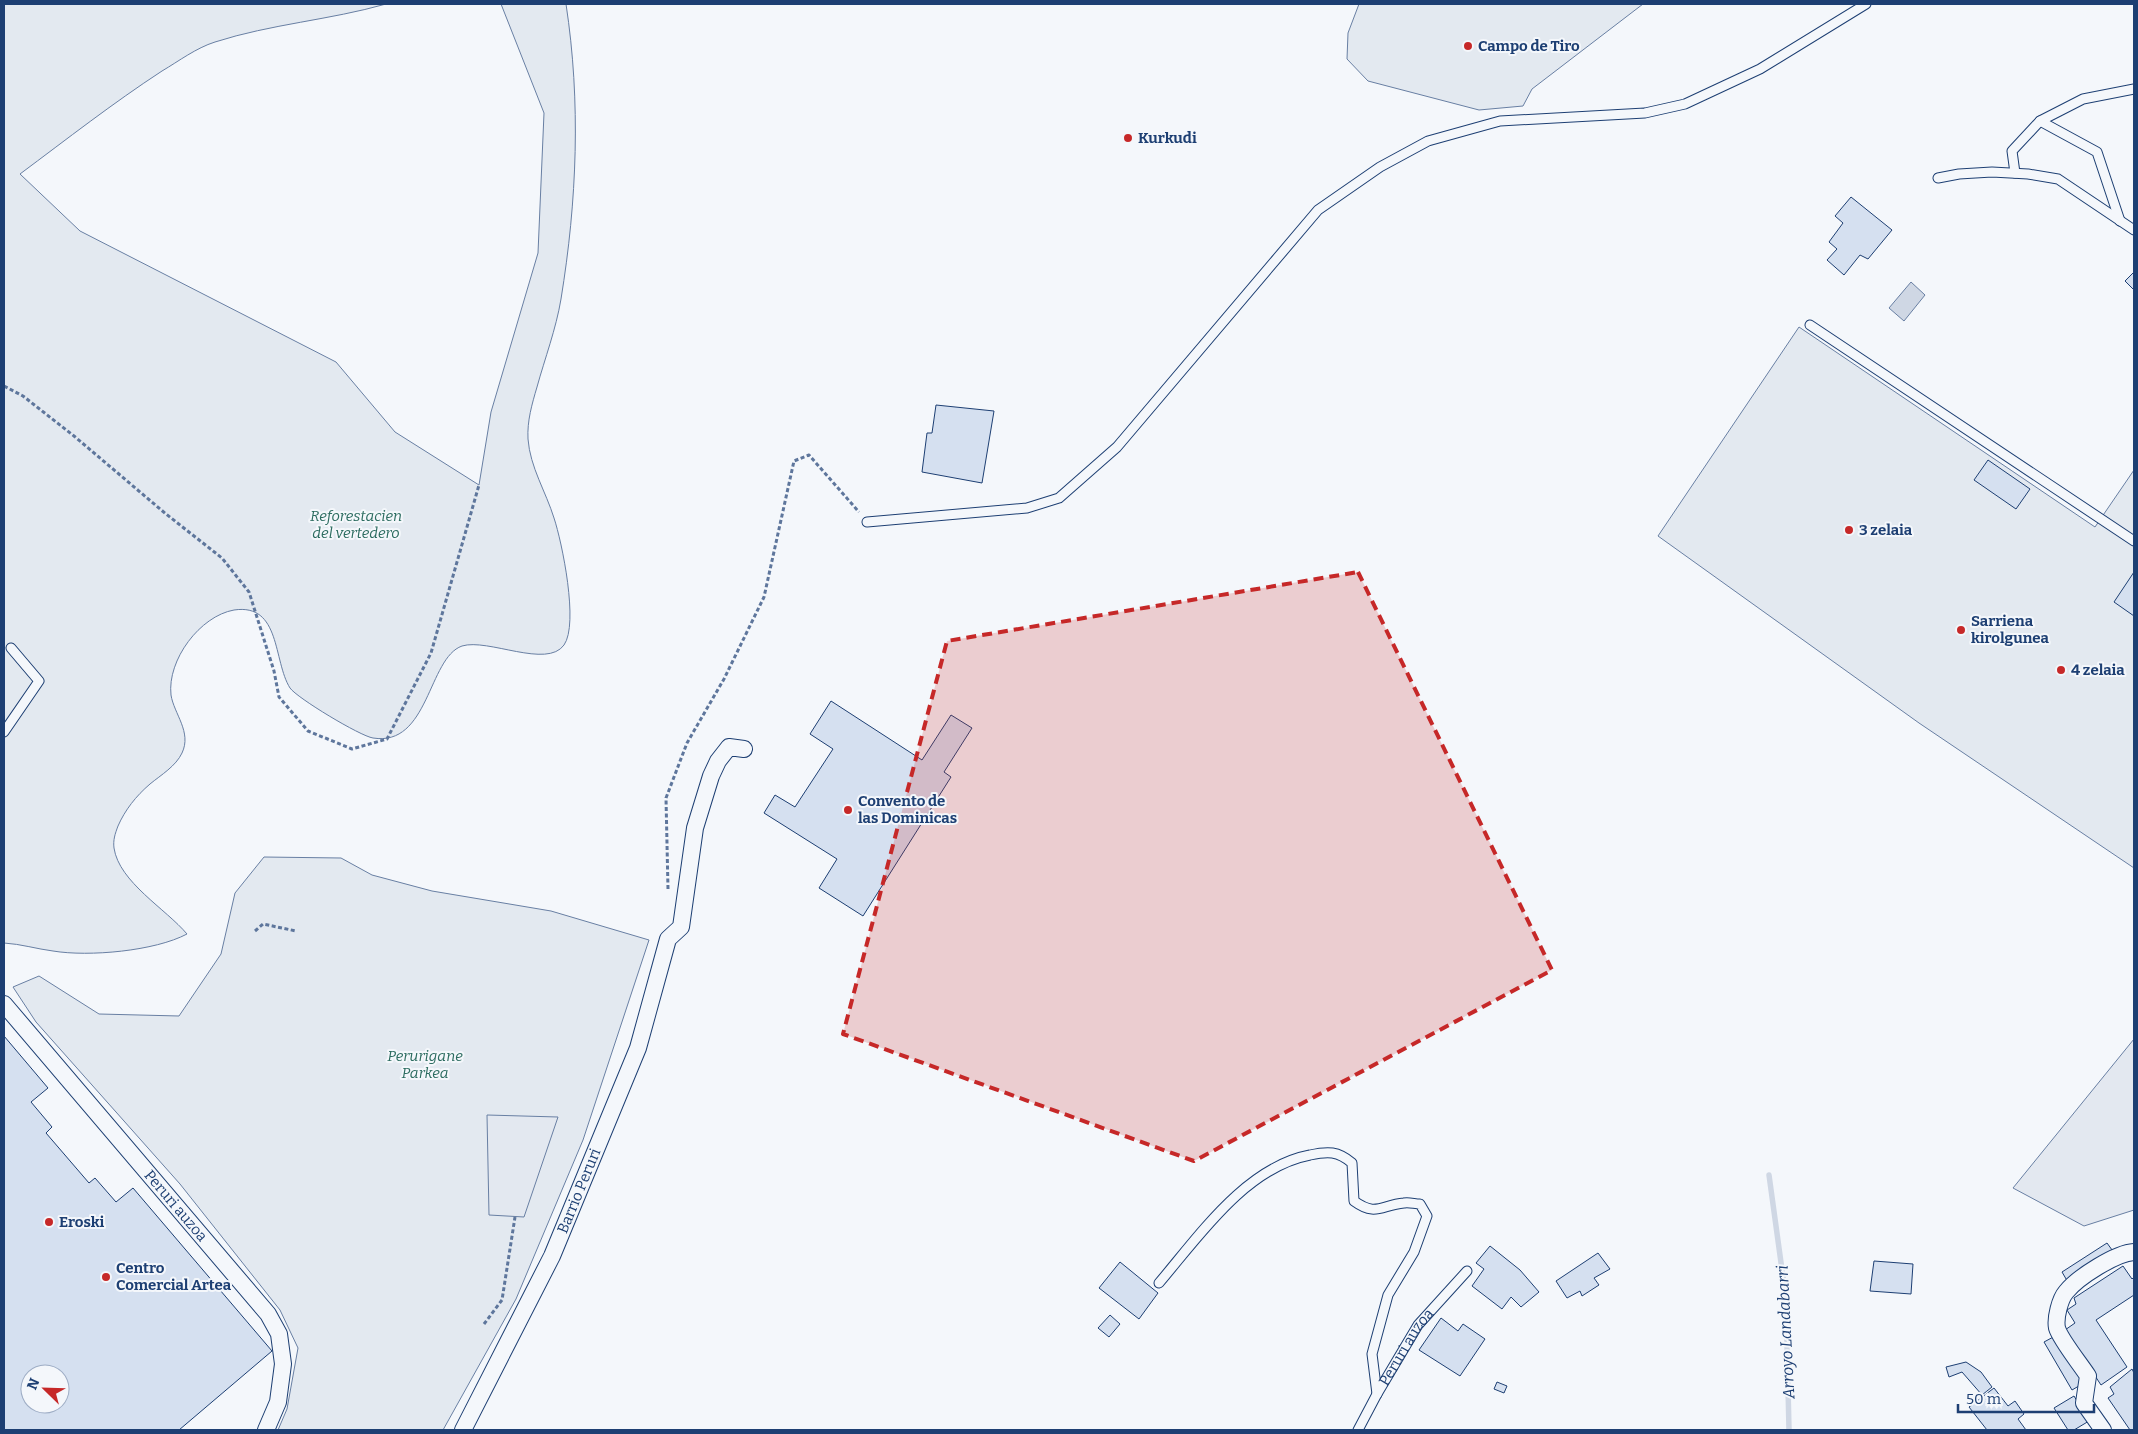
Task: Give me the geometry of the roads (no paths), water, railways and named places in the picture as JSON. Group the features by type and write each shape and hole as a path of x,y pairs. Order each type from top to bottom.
{"street":[{"name":"Barrio Peruri","path":"463,1430 552,1256 638,1048 668,939 680,926 695,828 711,776 718,761 729,747 744,749"},
{"name":"Peruri auzoa","path":"4,1004 268,1314 279,1334 283,1364 278,1402 266,1430"},
{"path":"2103,1430 2084,1403 2088,1376 2057,1329 2057,1317 2065,1292 2095,1268 2124,1252 2134,1252"}],"lane":[{"path":"867,522 1027,508 1059,498 1117,447 1318,210 1380,168 1428,141 1500,121 1645,112 1685,104 1760,69 1866,4"},
{"path":"2015,174 2012,151 2040,121 2083,98 2134,89"},
{"path":"2040,121 2097,152 2120,221"},
{"path":"1938,178 1959,174 1992,172 2058,179 2134,230"},
{"path":"1810,325 2134,541"},
{"path":"4,732 39,681 11,648"},
{"path":"1158,1283 1224,1207 1268,1170 1298,1157 1327,1152 1341,1155 1352,1163 1354,1201 1365,1209 1377,1209 1405,1203 1420,1204 1427,1216 1414,1252 1388,1295 1372,1354 1376,1394"},
{"name":"Peruri auzoa","path":"1358,1430 1376,1394 1418,1326 1467,1272"}],"waterway":[{"name":"Arroyo Landabarri","path":"1769,1175 1786,1299 1789,1430"}],"place":[{"name":"Campo de Tiro","path":"1468,46"},
{"name":"Kurkudi","path":"1128,138"},
{"name":"3 zelaia","path":"1849,530"},
{"name":"Sarriena kirolgunea","path":"1961,630"},
{"name":"4 zelaia","path":"2061,670"},
{"name":"Convento de las Dominicas","path":"848,810"},
{"name":"Eroski","path":"49,1222"},
{"name":"Centro Comercial Artea","path":"106,1277"}],"park label":[{"name":"Reforestacien del vertedero","path":"356,524"},
{"name":"Perurigane Parkea","path":"425,1064"}]}
